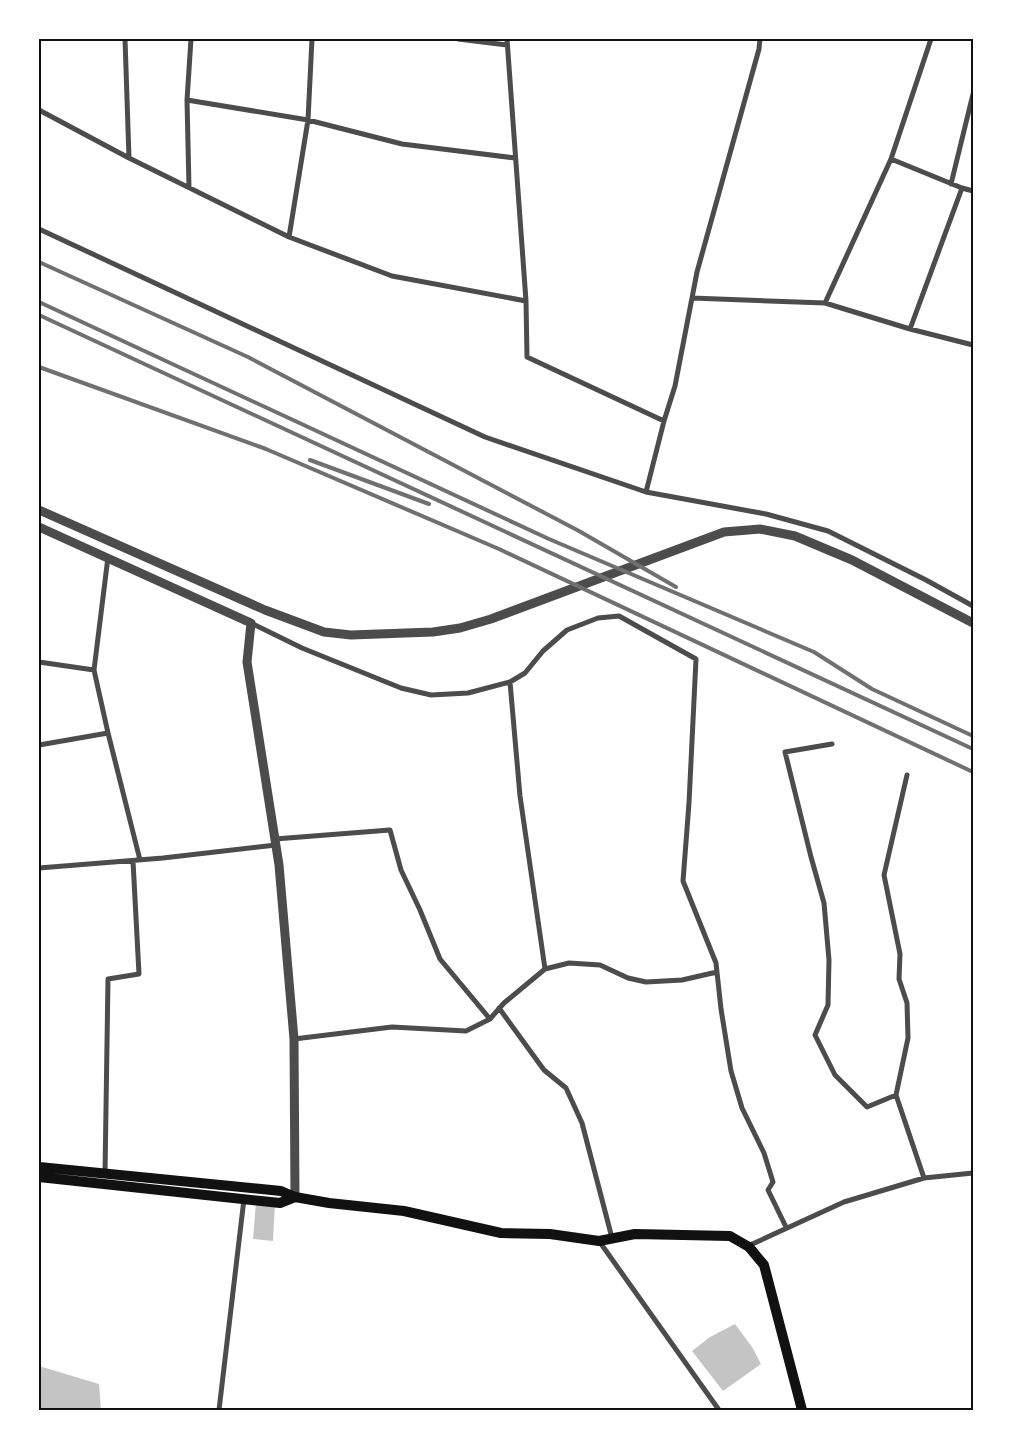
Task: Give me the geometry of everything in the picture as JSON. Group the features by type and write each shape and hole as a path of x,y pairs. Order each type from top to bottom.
{"main road":[{"path":"39,1167 281,1191 295,1197 329,1203 404,1211 501,1233 550,1234 599,1241 636,1234 730,1236 747,1246 764,1265 802,1410"},
{"path":"39,1177 280,1203 295,1197"}],"street":[{"path":"125,39 129,158"},
{"path":"189,187 187,100 192,39"},
{"path":"289,238 308,120 312,39"},
{"path":"458,39 507,42 526,301 527,357 664,421"},
{"path":"646,492 675,386 697,272 760,39"},
{"path":"825,303 891,159 931,39"},
{"path":"951,184 973,94"},
{"path":"187,100 308,120 402,144 515,158"},
{"path":"39,110 129,158 289,238 392,276 526,301"},
{"path":"891,159 951,184 973,190"},
{"path":"910,329 962,188"},
{"path":"39,230 485,436 646,492 766,514 828,531 926,580 973,606"},
{"path":"692,298 825,303 910,329 973,345"},
{"path":"39,510 265,610 324,632 351,635 386,635 460,628 491,619 724,532 760,529 795,536 852,560 973,623"},
{"path":"39,527 108,557 302,648 392,684 431,695 468,693 510,682 525,672 543,651 567,630 598,618 619,616 696,659 683,881 716,963 731,1071 742,1108 764,1153 773,1182 768,1190 786,1228"},
{"path":"108,557 94,670 140,860"},
{"path":"251,624 247,662 279,865 294,1039 295,1197"},
{"path":"39,662 94,670"},
{"path":"510,682 520,796 545,969"},
{"path":"39,745 108,733"},
{"path":"832,744 786,752 824,904 829,960 828,1004 815,1035 835,1075 867,1107 896,1095"},
{"path":"907,775 884,875 900,954 899,979 907,1003 908,1038 896,1095 924,1178"},
{"path":"39,868 140,860 275,842 390,830 401,870 440,959 490,1019"},
{"path":"105,1174 108,979 139,974 133,860"},
{"path":"294,1039 392,1027 466,1030 490,1019 499,1008 545,969 569,963 600,965 628,978 646,982 682,980 717,972"},
{"path":"499,1008 544,1070 566,1088 582,1122 612,1238"},
{"path":"747,1246 844,1202 924,1178 973,1173"},
{"path":"219,1410 244,1199"},
{"path":"599,1241 718,1410"}],"building":[{"path":"256,1202 275,1203 273,1241 253,1239"},
{"path":"735,1324 752,1347 761,1364 723,1391 692,1351 710,1337"},
{"path":"39,1366 99,1384 101,1410 39,1410"}],"railway":[{"path":"39,262 248,357 579,531 676,587"},
{"path":"39,302 549,539 814,652 872,689 973,736"},
{"path":"39,315 973,749"},
{"path":"39,367 266,449 499,549 973,772"},
{"path":"310,460 429,504"}]}
